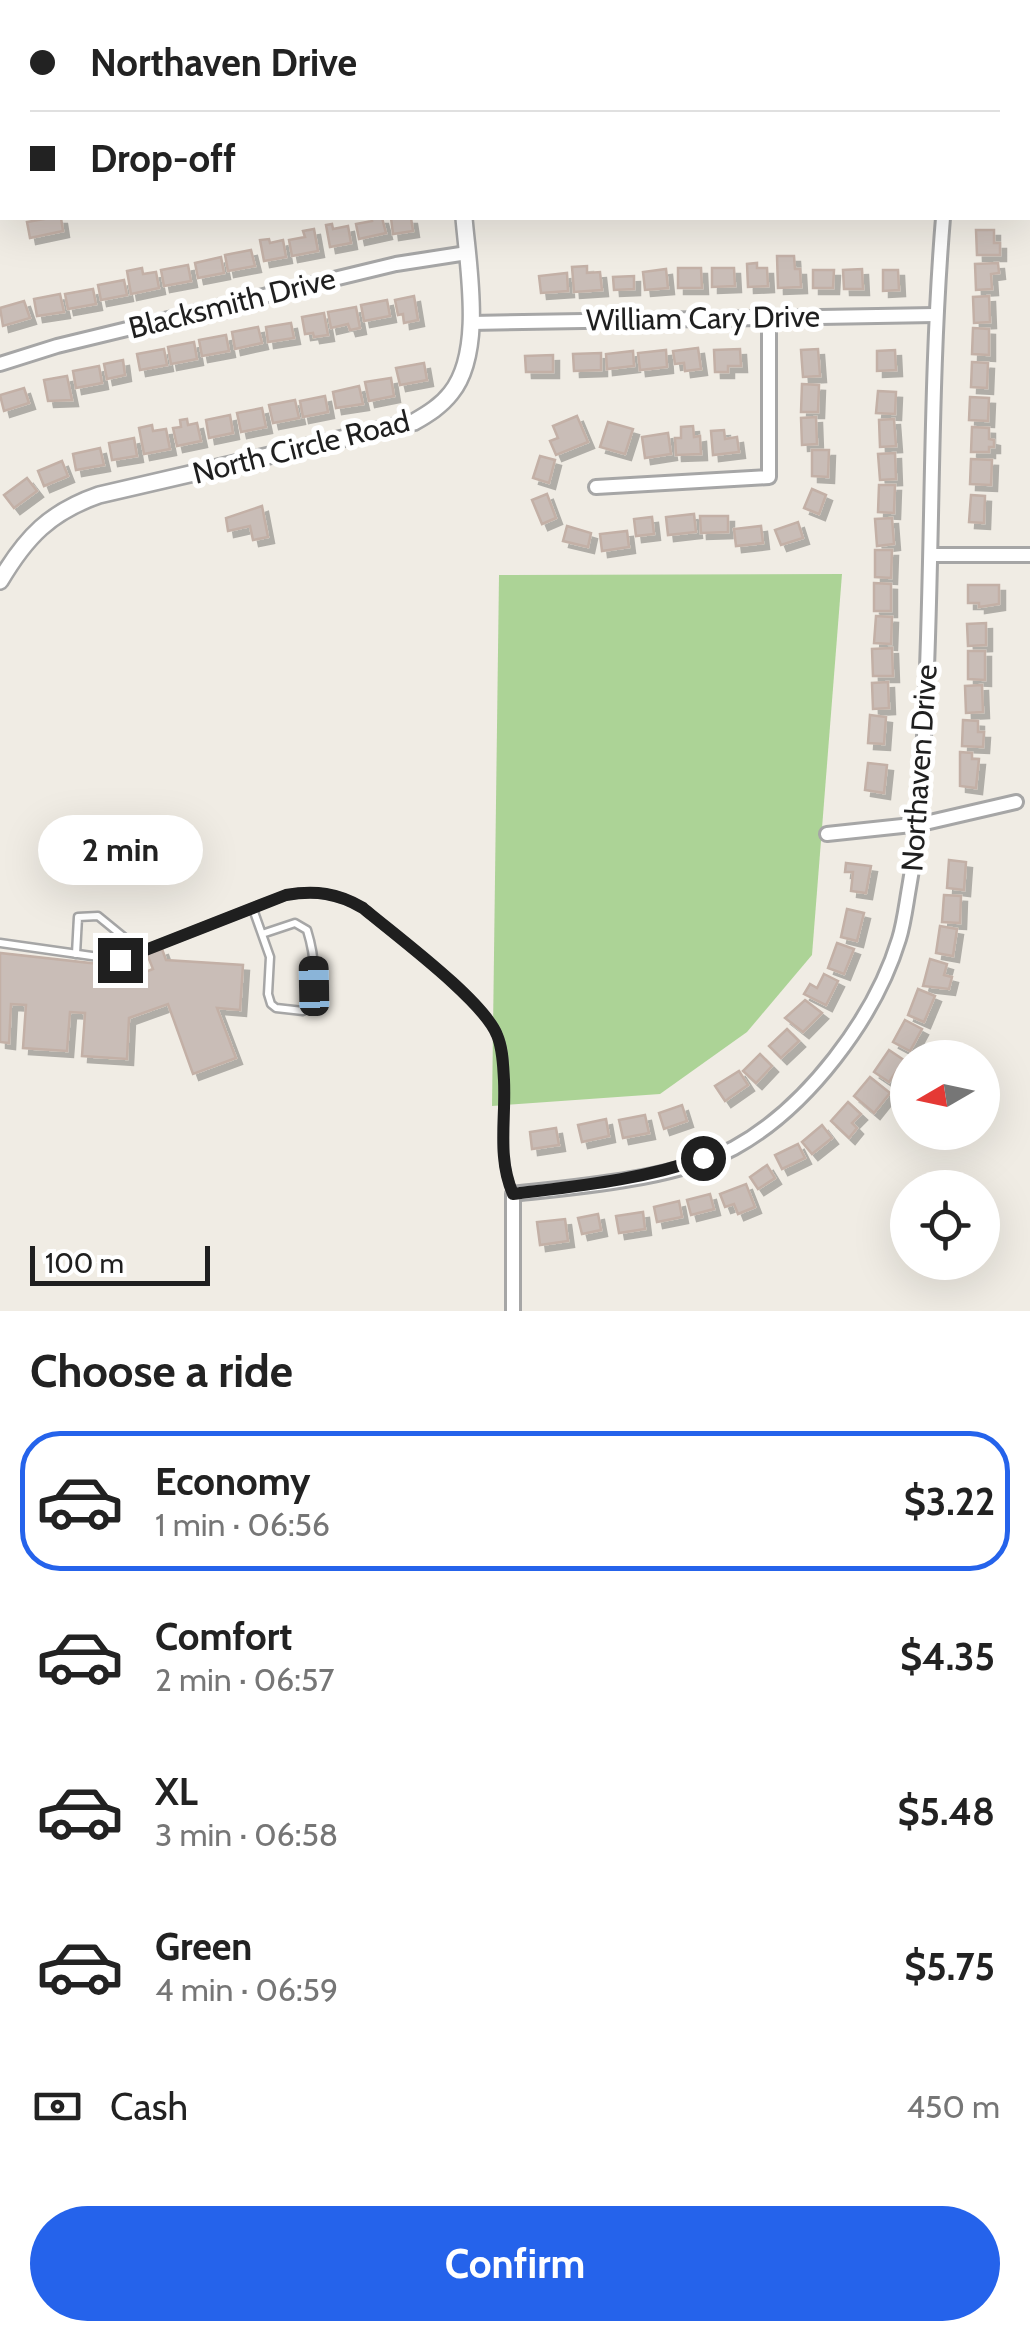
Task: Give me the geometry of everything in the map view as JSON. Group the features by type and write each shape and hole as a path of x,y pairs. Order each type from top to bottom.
{"street":[{"name":"North Circle Road","path":"0,580 15,555 44,524 70,505 414,422 436,409 453,391 466,362 471,323 464,220"},
{"name":"Northaven Drive","path":"513,1194 673,1170 734,1148 805,1092 843,1049 877,996 900,938 921,824 932,556 935,315 943,220"},
{"name":"Blacksmith Drive","path":"0,364 58,346 396,264 467,253"},
{"name":"William Cary Drive","path":"471,323 935,315"},
{"path":"596,487 769,477 769,316"},
{"path":"932,556 1030,554"},
{"path":"827,834 921,824 1016,802"},
{"path":"513,1194 513,1311"}],"lane":[{"path":"0,943 120,960 286,895 308,891 345,897 481,1009 496,1031 501,1047 503,1166 513,1194"},
{"path":"253,909 272,964 270,1004 303,1011 312,998 314,986 313,949 307,930 295,923 262,934"},
{"path":"76,954 78,918 90,915 98,916 143,953"}],"green space":[{"path":"842,574 812,955 747,1032 660,1094 492,1106 499,575"}],"building":[{"path":"61,220 63,231 30,238 27,222"},
{"path":"383,220 386,233 359,239 356,224"},
{"path":"391,220 411,220 413,231 393,234"},
{"path":"332,224 333,229 348,226 351,243 330,247 326,225"},
{"path":"314,229 318,251 292,256 289,240 305,237 303,231"},
{"path":"976,230 994,230 994,243 1000,243 1000,255 977,255"},
{"path":"269,239 270,243 283,240 286,257 264,261 260,240"},
{"path":"251,250 255,266 228,271 225,255"},
{"path":"777,256 794,256 801,287 778,288"},
{"path":"221,257 224,273 198,278 195,263"},
{"path":"757,263 757,268 767,268 768,286 748,287 747,264"},
{"path":"998,263 999,273 991,274 992,289 976,290 975,264"},
{"path":"188,265 191,281 164,286 161,270"},
{"path":"587,266 587,273 600,272 602,290 574,292 572,267"},
{"path":"142,268 143,274 156,272 159,288 131,294 127,271"},
{"path":"678,268 701,268 702,288 678,288"},
{"path":"712,268 734,268 735,286 712,287"},
{"path":"666,269 668,288 645,290 643,272"},
{"path":"862,269 863,289 844,289 843,270"},
{"path":"813,270 834,270 833,288 813,288"},
{"path":"883,270 898,270 899,290 883,291"},
{"path":"567,273 568,291 541,293 539,276"},
{"path":"634,276 634,289 614,290 613,277"},
{"path":"124,280 127,295 101,300 98,285"},
{"path":"93,289 96,304 68,309 65,294"},
{"path":"60,294 64,312 37,316 34,299"},
{"path":"414,296 418,320 404,323 395,300"},
{"path":"989,296 990,322 974,323 973,297"},
{"path":"387,300 390,316 364,321 361,305"},
{"path":"24,301 30,318 3,326 0,308"},
{"path":"356,307 360,328 350,330 348,324 331,328 328,312"},
{"path":"324,313 328,335 305,334 302,317"},
{"path":"291,323 294,338 268,342 266,327"},
{"path":"258,327 262,343 235,349 232,332"},
{"path":"973,328 989,329 989,355 972,354"},
{"path":"226,335 229,351 202,356 199,340"},
{"path":"194,342 197,359 171,364 168,347"},
{"path":"698,348 701,369 685,371 684,363 675,364 673,351"},
{"path":"164,349 167,365 140,370 137,354"},
{"path":"740,349 741,366 715,372 714,350"},
{"path":"818,349 820,376 803,377 801,350"},
{"path":"666,350 667,367 640,370 638,353"},
{"path":"895,350 896,370 877,371 877,351"},
{"path":"633,351 634,366 607,369 606,354"},
{"path":"601,353 601,370 574,371 573,354"},
{"path":"553,355 553,372 526,372 525,356"},
{"path":"123,360 125,375 107,379 104,364"},
{"path":"972,362 988,363 987,388 971,387"},
{"path":"424,363 427,380 400,385 396,368"},
{"path":"99,366 102,383 76,388 73,371"},
{"path":"67,376 72,400 48,401 44,380"},
{"path":"391,378 394,396 369,401 365,382"},
{"path":"802,384 819,385 818,412 801,412"},
{"path":"359,386 363,404 336,408 333,392"},
{"path":"24,388 29,403 4,411 0,395"},
{"path":"878,391 896,392 895,414 876,413"},
{"path":"325,396 328,412 303,417 300,401"},
{"path":"970,397 989,398 988,421 969,420"},
{"path":"295,400 299,418 273,423 269,405"},
{"path":"262,408 266,427 241,432 237,413"},
{"path":"230,415 233,433 209,438 206,420"},
{"path":"577,416 588,442 556,455 550,441 558,438 553,426"},
{"path":"816,417 817,444 802,445 801,418"},
{"path":"187,419 188,425 197,423 201,441 177,446 173,428 181,427 180,420"},
{"path":"894,419 896,446 880,447 879,420"},
{"path":"608,422 633,429 625,454 600,447"},
{"path":"152,425 153,431 166,429 170,449 144,454 139,428"},
{"path":"693,426 694,437 700,436 701,454 676,455 675,438 681,438 681,427"},
{"path":"972,427 989,428 994,447 989,447 989,452 971,452"},
{"path":"724,430 725,439 737,437 739,452 713,455 711,431"},
{"path":"668,433 671,454 645,458 642,437"},
{"path":"134,438 137,456 112,460 109,443"},
{"path":"100,448 104,465 76,470 73,454"},
{"path":"812,450 829,450 828,477 812,476"},
{"path":"895,453 896,479 880,480 878,454"},
{"path":"540,456 555,460 549,483 533,478"},
{"path":"971,459 992,460 991,485 970,484"},
{"path":"62,461 68,476 44,486 38,471"},
{"path":"27,478 37,491 14,508 4,495"},
{"path":"879,485 895,485 894,513 878,512"},
{"path":"812,489 826,495 819,514 804,508"},
{"path":"547,494 556,518 542,524 532,500"},
{"path":"971,495 985,496 984,523 969,522"},
{"path":"262,506 268,537 253,540 250,526 228,531 226,518"},
{"path":"694,514 696,532 668,535 666,517"},
{"path":"700,516 728,516 728,532 701,533"},
{"path":"652,517 654,534 636,536 634,519"},
{"path":"892,518 894,544 877,546 875,519"},
{"path":"798,522 803,538 781,545 775,530"},
{"path":"567,526 591,533 588,547 563,541"},
{"path":"761,526 763,543 736,546 734,529"},
{"path":"627,531 629,547 602,551 600,534"},
{"path":"875,550 892,550 891,578 875,577"},
{"path":"874,583 891,584 891,611 874,611"},
{"path":"968,585 999,585 999,604 979,607 979,603 968,603"},
{"path":"876,616 892,617 891,644 874,643"},
{"path":"986,623 986,645 968,646 967,624"},
{"path":"892,648 893,676 873,676 872,649"},
{"path":"968,651 985,651 985,680 968,679"},
{"path":"888,682 889,708 873,709 872,683"},
{"path":"982,685 983,712 966,713 965,686"},
{"path":"870,715 886,717 884,744 868,743"},
{"path":"963,720 978,721 978,732 984,732 983,747 962,746"},
{"path":"960,752 972,753 972,759 979,759 976,788 960,786"},
{"path":"868,763 887,765 884,793 865,790"},
{"path":"949,860 966,862 964,890 947,888"},
{"path":"846,863 871,866 866,893 851,891 853,872 845,872"},
{"path":"944,895 961,896 960,923 942,922"},
{"path":"847,909 864,913 857,941 841,937"},
{"path":"940,926 957,929 953,956 936,953"},
{"path":"837,943 854,949 844,974 828,968"},
{"path":"162,949 166,960 243,965 240,1010 217,1008 236,1058 193,1074 168,1004 129,1018 127,1059 82,1056 85,1013 70,1012 67,1051 23,1048 26,1005 11,1004 9,1043 0,1042 0,953 126,967 130,978 153,969 147,954"},
{"path":"930,959 947,964 944,975 952,977 949,989 923,986"},
{"path":"824,974 838,981 826,1005 804,994 810,984 817,988"},
{"path":"918,989 935,996 924,1022 908,1015"},
{"path":"805,1000 822,1013 803,1032 785,1018"},
{"path":"905,1020 922,1029 916,1040 894,1040"},
{"path":"787,1029 799,1041 781,1058 769,1046"},
{"path":"889,1050 890,1051 889,1082 874,1072"},
{"path":"760,1054 772,1066 756,1083 743,1071"},
{"path":"739,1071 748,1085 725,1101 715,1086"},
{"path":"870,1077 890,1093 874,1113 854,1096"},
{"path":"848,1102 861,1114 852,1123 857,1128 849,1138 831,1121"},
{"path":"682,1105 687,1121 664,1129 659,1113"},
{"path":"645,1115 649,1133 623,1138 619,1120"},
{"path":"606,1119 609,1136 582,1142 578,1125"},
{"path":"822,1125 832,1138 812,1154 802,1142"},
{"path":"556,1128 559,1145 532,1149 530,1132"},
{"path":"798,1144 805,1158 782,1169 775,1155"},
{"path":"767,1165 775,1178 758,1189 750,1177"},
{"path":"746,1184 755,1207 738,1214 734,1204 725,1207 720,1194"},
{"path":"710,1194 714,1209 691,1215 687,1200"},
{"path":"679,1201 682,1217 657,1222 654,1207"},
{"path":"643,1212 645,1229 619,1233 616,1216"},
{"path":"598,1214 601,1230 582,1234 578,1218"},
{"path":"565,1219 568,1241 540,1245 537,1222"}],"route":[{"path":"120,960 286,895 308,891 345,897 481,1009 496,1031 504,1083 503,1166 513,1194 610,1182 673,1170 703,1158"}]}
